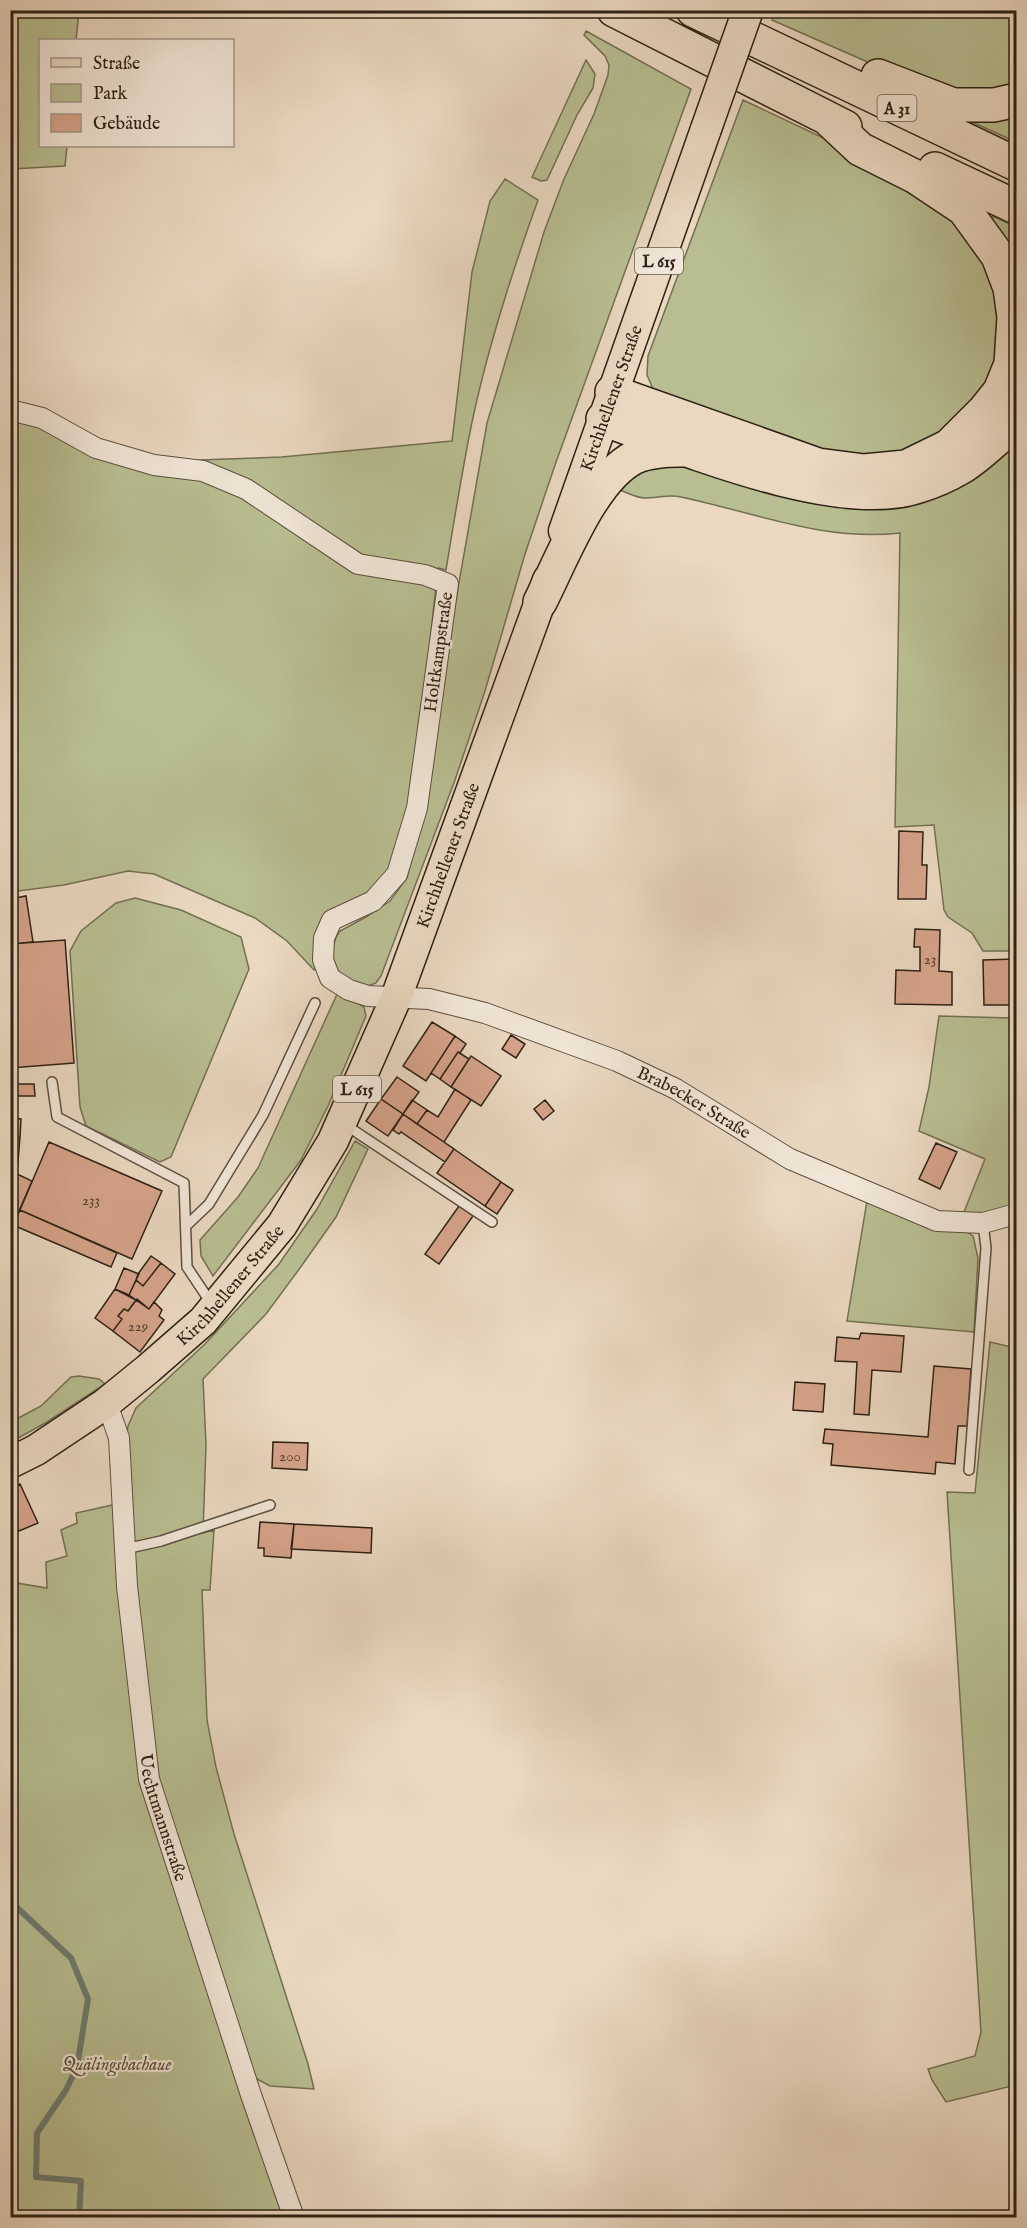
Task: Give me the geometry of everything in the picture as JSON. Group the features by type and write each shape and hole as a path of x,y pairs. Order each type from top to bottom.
{"highway":[{"name":"A 31","path":"614,10 827,118 1017,207"},
{"name":"A 31","path":"702,15 1017,164"},
{"path":"702,15 783,35 911,90 953,105 994,105 1017,100"},
{"path":"607,405 818,465 864,471 906,467 949,446 984,411 1000,391 1011,364 1014,317 1010,288 998,256 964,209 916,177 860,149 827,118"},
{"path":"607,405 686,450 765,475 815,487 869,493 917,487 961,468 1017,422"},
{"path":"540,602 587,508 613,472 636,457 664,450 686,450"}],"main road":[{"name":"Kirchhellener Straße","path":"10,1463 36,1450 105,1404 195,1328 282,1225 333,1142 396,998 540,602 607,405 748,10"}],"street":[{"name":"Holtkampstraße","path":"10,410 42,418 96,448 154,465 203,471 246,489 358,564 425,575 448,584 417,808 397,874 373,901 332,920 324,938 323,960 330,978 358,993 396,998"},
{"name":"Brabecker Straße","path":"396,998 429,999 485,1013 607,1057 676,1089 790,1159 937,1221 983,1223 1017,1214"},
{"name":"Uechtmannstraße","path":"105,1404 119,1438 127,1586 149,1779 247,2084 294,2217"}],"lane":[{"path":"186,1226 209,1204 264,1115 315,1003"},
{"path":"52,1082 57,1117 184,1183 187,1267 214,1308"},
{"path":"342,1123 492,1222"},
{"path":"969,1470 986,1248 983,1223"},
{"path":"125,1549 161,1541 270,1505"}],"green space":[{"path":"11,10 79,11 76,39 39,39 39,147 67,147 65,166 11,169"},
{"path":"775,10 1016,11 1016,90 988,97 920,85 772,20"},
{"path":"586,31 691,89 555,465 455,780 381,976 376,983 368,986 344,979 331,962 332,951 340,931 390,901 407,878 421,822 450,634 487,423 544,232 608,75 609,65 605,56 584,35"},
{"path":"586,60 595,74 593,88 577,115 547,180 541,181 532,177"},
{"path":"743,100 885,167 969,225 1007,307 993,383 924,451 828,459 653,389 647,375 648,356"},
{"path":"1016,113 1016,142 972,122 974,115"},
{"path":"505,179 538,200 501,310 478,394 446,570 438,568 413,798 396,860 375,888 323,919 317,929 314,942 317,967 314,970 287,941 255,918 154,874 128,871 64,885 11,892 10,416 22,418 80,445 200,464 200,460 282,457 452,441 472,272 490,201"},
{"path":"993,216 1016,227 1016,264 989,222"},
{"path":"1016,441 1016,951 983,951 972,933 948,917 944,910 934,825 895,827 900,533 872,535 817,530 681,497 641,498 615,488 639,468 682,466 804,502 846,508 888,508"},
{"path":"135,898 181,910 241,937 249,969 171,1157 160,1162 86,1126 80,1107 70,951 81,931 116,903"},
{"path":"338,992 364,1007 366,1016 328,1106 301,1160 213,1276 201,1256 200,1240 238,1197 258,1168"},
{"path":"939,1016 1011,1018 1016,1016 1016,1205 978,1217 962,1217 985,1159 919,1131 929,1087"},
{"path":"355,1141 368,1149 336,1217 266,1314 203,1379 206,1445 203,1533 214,1530 210,1590 202,1590 207,1720 216,1767 234,1834 314,2089 270,2086 255,2078 155,1778 135,1586 125,1449 128,1426 136,1408 205,1344 279,1264 317,1209"},
{"path":"867,1201 967,1232 973,1236 978,1258 974,1332 847,1321"},
{"path":"990,1342 1016,1348 1016,2085 946,2102 928,2069 975,2056 981,2032 947,1492 975,1493"},
{"path":"71,1377 99,1379 105,1384 47,1422 11,1442 11,1422 41,1406"},
{"name":"Quälingsbachaue","path":"117,1504 142,1780 286,2217 11,2217 10,1582 47,1588 46,1562 67,1556 61,1530 77,1523 76,1513"}],"building":[{"path":"899,831 923,832 922,865 927,865 926,899 898,899"},
{"path":"26,896 33,942 10,944 10,899"},
{"path":"915,929 940,930 939,971 952,972 952,1005 895,1004 896,970 920,971 920,947 914,947"},
{"path":"65,940 74,1063 10,1068 10,944"},
{"path":"1016,959 1016,1005 984,1005 983,960"},
{"path":"432,1022 455,1036 426,1081 403,1066"},
{"path":"511,1035 525,1044 516,1058 502,1049"},
{"path":"455,1036 466,1044 440,1079 431,1073"},
{"path":"458,1052 469,1059 451,1087 440,1079"},
{"path":"471,1056 501,1076 481,1106 451,1087"},
{"path":"397,1077 419,1092 403,1114 381,1099"},
{"path":"10,1084 34,1084 35,1096 10,1096"},
{"path":"455,1089 471,1100 444,1142 417,1124 427,1110 438,1117"},
{"path":"381,1099 403,1114 388,1136 366,1121"},
{"path":"412,1100 427,1110 417,1124 403,1114"},
{"path":"545,1100 554,1111 543,1120 534,1109"},
{"path":"403,1114 454,1149 445,1162 401,1132 399,1134 393,1130"},
{"path":"10,1118 21,1119 20,1137 10,1137"},
{"path":"10,1137 20,1137 17,1174 32,1181 13,1225 10,1224"},
{"path":"49,1142 162,1191 132,1259 20,1210"},
{"path":"936,1143 957,1152 940,1189 919,1179"},
{"path":"454,1149 501,1182 485,1206 437,1173"},
{"path":"501,1182 513,1190 497,1214 485,1206"},
{"path":"459,1206 473,1216 439,1264 425,1254"},
{"path":"20,1210 117,1253 111,1267 13,1225"},
{"path":"151,1256 161,1263 143,1286 136,1280"},
{"path":"161,1263 175,1274 149,1309 129,1295 136,1280 143,1286"},
{"path":"124,1268 139,1274 129,1295 115,1289"},
{"path":"115,1289 136,1300 128,1311 124,1309 118,1316 122,1319 113,1331 95,1318"},
{"path":"137,1299 149,1309 154,1302 162,1310 159,1316 164,1320 140,1352 113,1331 122,1319 118,1316 124,1309 128,1311"},
{"path":"861,1333 904,1336 901,1372 872,1370 869,1415 854,1414 857,1362 835,1361 837,1337 859,1339"},
{"path":"934,1366 971,1369 967,1426 958,1426 955,1464 936,1462 935,1474 831,1465 833,1444 823,1443 825,1429 928,1437"},
{"path":"795,1382 825,1384 823,1412 793,1410"},
{"path":"273,1442 308,1443 307,1470 272,1468"},
{"path":"20,1484 38,1523 19,1531 10,1512 10,1489"},
{"path":"260,1522 294,1524 291,1558 264,1556 264,1548 258,1548"},
{"path":"294,1524 372,1528 371,1553 291,1549"}],"waterway":[{"path":"10,1901 71,1958 88,1999 77,2067 66,2090 37,2133 36,2177 81,2181 79,2218"}]}
